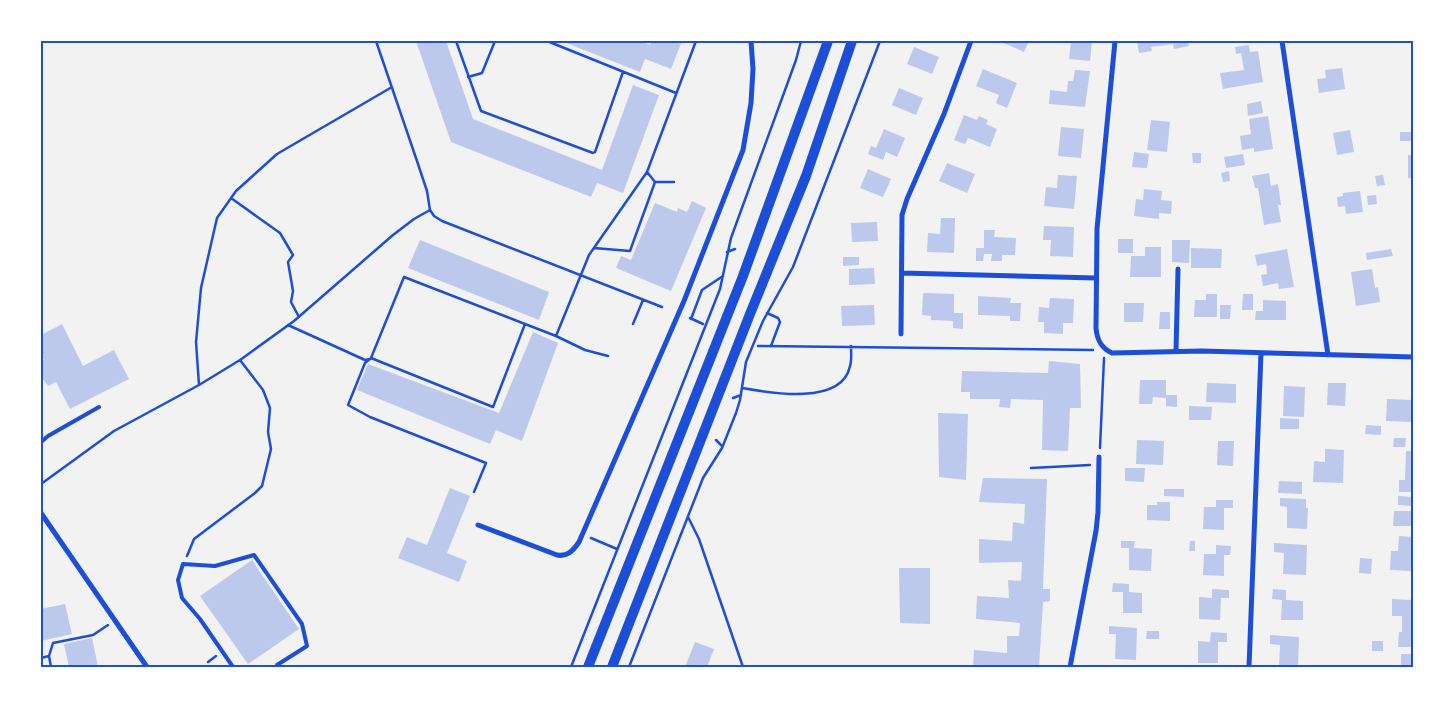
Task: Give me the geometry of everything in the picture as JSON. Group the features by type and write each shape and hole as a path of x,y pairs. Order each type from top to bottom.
{"main road":[{"path":"588,667 743,276 828,41"},
{"path":"612,667 806,176 852,41"}],"street":[{"path":"478,525 562,556 574,549 684,301 743,150 751,103 752,41"},
{"path":"901,334 902,216 906,199 944,114 972,41"},
{"path":"1115,41 1097,228 1096,328 1097,337 1104,349 1112,353 1176,351 1413,358"},
{"path":"1282,41 1328,355"},
{"path":"1176,351 1178,269"},
{"path":"902,273 1096,278"},
{"path":"1249,667 1261,353"},
{"path":"1070,667 1096,531 1099,457"},
{"path":"41,513 147,667"}],"lane":[{"path":"41,442 48,436 100,407"},
{"path":"233,667 200,619 182,598 178,580 183,564 215,566 254,555 302,624 308,646 277,665 277,667"}],"path":[{"path":"376,41 424,183 430,210 434,216 442,221 662,308"},
{"path":"456,41 481,111 593,153 595,152 623,72"},
{"path":"468,78 482,73 495,41"},
{"path":"548,41 676,93"},
{"path":"556,336 580,275 594,248 647,172 696,41"},
{"path":"570,667 720,289 727,252 796,60 800,41"},
{"path":"629,667 703,478 722,447 741,395 746,362 767,313 794,267 880,41"},
{"path":"199,385 196,342 201,288 218,218 236,191 277,154 392,88"},
{"path":"647,172 655,182"},
{"path":"655,182 674,182"},
{"path":"594,248 630,251 655,182"},
{"path":"749,187 755,191"},
{"path":"231,198 280,233 293,255 288,262 293,291 291,302 299,317"},
{"path":"41,484 114,431 199,385 240,360 299,317 393,235 414,219 430,210"},
{"path":"727,252 735,249"},
{"path":"474,492 486,463 370,418 348,405 365,363 371,358 404,276 556,336 586,350 608,356"},
{"path":"691,319 702,290 723,276"},
{"path":"633,324 643,300"},
{"path":"767,313 778,318 780,322 771,346"},
{"path":"686,317 703,324"},
{"path":"288,325 364,360 371,358 493,407 525,324"},
{"path":"758,346 1104,349 1099,457"},
{"path":"742,388 790,394 816,393 834,386 844,378 850,367 851,346"},
{"path":"183,564 194,539 262,486 271,448 268,432 270,408 263,390 240,360"},
{"path":"733,398 741,395"},
{"path":"716,440 722,447"},
{"path":"1031,468 1099,465"},
{"path":"688,518 699,539 743,667"},
{"path":"582,534 617,549"},
{"path":"51,667 49,656 52,643 93,635 115,620"},
{"path":"41,658 49,656"}],"building":[{"path":"416,41 446,41 473,119 602,170 633,85 659,95 623,193 597,183 591,197 451,142"},
{"path":"561,41 641,41 650,45 652,41 682,41 671,69 645,59 640,72"},
{"path":"999,41 1029,41 1024,52"},
{"path":"1071,41 1092,41 1090,61 1069,59"},
{"path":"1137,41 1188,41 1189,46 1174,49 1173,44 1151,47 1152,51 1139,53"},
{"path":"1249,45 1250,52 1258,51 1263,82 1223,89 1220,73 1244,70 1241,53 1236,54 1235,47"},
{"path":"914,47 939,57 932,74 907,64"},
{"path":"1342,68 1345,89 1319,93 1317,79 1326,78 1325,70"},
{"path":"983,69 1017,83 1007,108 996,103 999,95 976,86"},
{"path":"1075,70 1090,71 1085,107 1049,104 1050,90 1067,92 1068,81 1073,81"},
{"path":"899,88 923,98 916,115 892,105"},
{"path":"1261,101 1263,113 1248,116 1247,104"},
{"path":"964,115 977,120 979,116 988,120 986,124 997,129 990,147 968,138 965,144 954,140"},
{"path":"1268,116 1273,149 1254,152 1254,148 1242,150 1240,136 1251,134 1249,119"},
{"path":"1151,120 1170,122 1167,152 1147,150"},
{"path":"1061,127 1084,129 1081,158 1058,156"},
{"path":"884,129 905,138 897,157 886,152 883,160 868,154 871,146 876,148"},
{"path":"1350,130 1354,152 1337,155 1333,133"},
{"path":"1400,132 1413,132 1413,141 1400,141"},
{"path":"1134,152 1149,154 1147,168 1132,167"},
{"path":"1192,153 1201,153 1201,163 1193,163"},
{"path":"1243,154 1245,165 1226,168 1224,157"},
{"path":"1408,155 1413,155 1413,178 1408,178"},
{"path":"947,163 975,174 967,193 939,181"},
{"path":"868,169 891,179 883,197 860,188"},
{"path":"1229,171 1230,181 1223,182 1221,173"},
{"path":"1269,173 1271,186 1278,184 1281,205 1278,205 1281,222 1264,225 1258,188 1255,188 1252,176"},
{"path":"1058,175 1077,176 1074,209 1044,206 1046,187 1057,188"},
{"path":"1383,175 1385,185 1377,186 1375,176"},
{"path":"1144,189 1162,191 1161,200 1172,201 1171,214 1159,213 1159,219 1134,216 1136,199 1143,200"},
{"path":"1360,191 1363,212 1346,214 1345,206 1338,207 1337,197 1343,196 1343,193"},
{"path":"1376,195 1377,204 1368,205 1367,196"},
{"path":"692,201 706,208 671,291 616,268 621,256 631,260 655,203 677,212 678,208 687,212"},
{"path":"941,218 955,218 954,253 927,252 928,233 940,234"},
{"path":"877,222 878,241 852,242 851,223"},
{"path":"1044,226 1074,227 1073,257 1050,256 1051,240 1043,240"},
{"path":"984,230 995,230 994,237 1016,238 1015,255 1002,255 1002,261 991,261 992,254 984,254 983,261 976,261 976,248 984,248"},
{"path":"1118,239 1133,239 1133,253 1118,253"},
{"path":"420,240 549,292 539,320 408,268"},
{"path":"1172,240 1190,240 1189,263 1172,262"},
{"path":"1145,247 1161,247 1161,277 1130,277 1131,256 1145,256"},
{"path":"1191,248 1222,249 1221,268 1191,268"},
{"path":"1287,249 1294,287 1279,289 1278,283 1263,286 1261,275 1267,274 1266,264 1257,266 1255,255"},
{"path":"1391,249 1393,256 1367,260 1366,253"},
{"path":"843,257 859,257 859,265 843,266"},
{"path":"874,268 875,284 849,285 849,269"},
{"path":"1372,269 1375,288 1378,287 1380,302 1356,306 1351,272"},
{"path":"923,293 954,294 954,313 963,313 963,329 953,328 953,321 931,320 931,316 922,315"},
{"path":"1206,294 1217,294 1217,317 1194,317 1195,300 1206,300"},
{"path":"1243,294 1253,294 1253,310 1242,310"},
{"path":"978,296 1011,298 1010,303 1021,303 1020,321 1010,321 1010,316 978,315"},
{"path":"1050,298 1074,299 1073,323 1063,323 1063,334 1044,333 1044,322 1038,322 1039,307 1049,308"},
{"path":"1263,300 1286,301 1286,320 1255,320 1256,311 1263,311"},
{"path":"1124,303 1144,303 1143,322 1124,322"},
{"path":"874,305 875,325 842,326 841,306"},
{"path":"1220,305 1231,305 1230,319 1220,319"},
{"path":"1160,312 1170,312 1170,329 1159,329"},
{"path":"62,324 83,366 114,350 129,379 70,409 56,382 48,386 41,376 41,361 44,360 41,353 41,335"},
{"path":"533,332 558,343 522,441 496,430 490,444 357,390 368,364 499,413"},
{"path":"1049,361 1080,364 1081,408 1070,408 1068,451 1042,450 1043,400 1011,399 1010,408 999,407 1000,399 970,399 970,392 961,392 962,371 1048,373"},
{"path":"1140,380 1166,380 1166,395 1177,395 1177,407 1166,406 1166,398 1153,397 1152,404 1139,404"},
{"path":"1207,383 1236,384 1236,403 1206,402"},
{"path":"1328,383 1346,383 1345,406 1327,405"},
{"path":"1284,386 1305,387 1304,417 1283,416"},
{"path":"1387,399 1413,400 1413,422 1386,421"},
{"path":"1189,406 1212,407 1211,420 1189,420"},
{"path":"938,413 968,414 966,480 939,477"},
{"path":"1280,418 1299,419 1299,429 1280,429"},
{"path":"1366,425 1381,426 1381,435 1365,434"},
{"path":"1394,438 1406,438 1405,447 1393,447"},
{"path":"1137,440 1164,441 1163,465 1136,464"},
{"path":"1218,441 1234,441 1233,466 1217,465"},
{"path":"1325,449 1344,450 1343,483 1313,482 1314,461 1325,462"},
{"path":"1406,451 1413,451 1413,492 1399,492 1399,480 1405,480"},
{"path":"1125,468 1145,468 1144,482 1125,481"},
{"path":"983,478 1047,479 1043,589 1050,589 1050,601 1043,602 1039,667 973,667 974,650 1007,653 1007,636 1019,636 1020,623 976,619 977,596 1009,598 1008,580 1021,581 1022,562 979,563 979,539 1012,541 1013,522 1024,524 1025,504 979,502"},
{"path":"1279,481 1302,482 1302,494 1278,493"},
{"path":"450,488 470,496 447,553 467,561 459,582 398,558 407,537 427,545"},
{"path":"1164,489 1184,489 1184,497 1164,496"},
{"path":"1398,496 1413,497 1413,506 1398,505"},
{"path":"1280,498 1306,499 1306,508 1308,508 1307,529 1287,528 1287,507 1280,506"},
{"path":"1216,500 1233,500 1233,508 1224,508 1224,530 1203,529 1204,507 1216,507"},
{"path":"1157,502 1170,502 1170,521 1147,520 1147,505 1157,505"},
{"path":"1394,511 1413,511 1413,526 1393,526"},
{"path":"1399,536 1413,537 1413,571 1390,570 1391,551 1398,551"},
{"path":"1121,541 1135,541 1134,548 1152,549 1151,571 1129,570 1129,548 1121,548"},
{"path":"1190,541 1195,541 1195,551 1189,551"},
{"path":"1274,543 1307,545 1306,575 1283,574 1284,553 1274,552"},
{"path":"1216,545 1231,546 1230,555 1224,555 1224,576 1203,575 1204,554 1216,554"},
{"path":"1360,558 1372,559 1371,574 1359,573"},
{"path":"252,560 299,629 248,664 200,596"},
{"path":"899,568 930,568 930,624 900,623"},
{"path":"1113,583 1129,584 1129,592 1142,593 1142,613 1123,613 1123,592 1112,592"},
{"path":"1212,589 1229,590 1229,598 1221,598 1220,620 1199,619 1199,597 1212,598"},
{"path":"1273,589 1286,590 1286,600 1303,601 1303,620 1281,620 1282,600 1272,599"},
{"path":"1392,599 1413,600 1413,647 1398,647 1399,632 1402,632 1402,616 1392,616"},
{"path":"65,604 72,634 41,641 41,609"},
{"path":"1109,626 1137,628 1136,660 1115,659 1116,634 1109,634"},
{"path":"1147,631 1159,631 1159,639 1146,639"},
{"path":"1211,632 1227,633 1227,642 1218,642 1218,663 1198,663 1198,641 1210,642"},
{"path":"1270,635 1299,637 1298,667 1279,667 1280,645 1270,644"},
{"path":"92,638 98,667 69,667 64,644"},
{"path":"1372,641 1383,641 1383,651 1372,651"},
{"path":"695,642 714,649 707,667 685,667"},
{"path":"1401,654 1413,654 1413,667 1401,667"}]}
